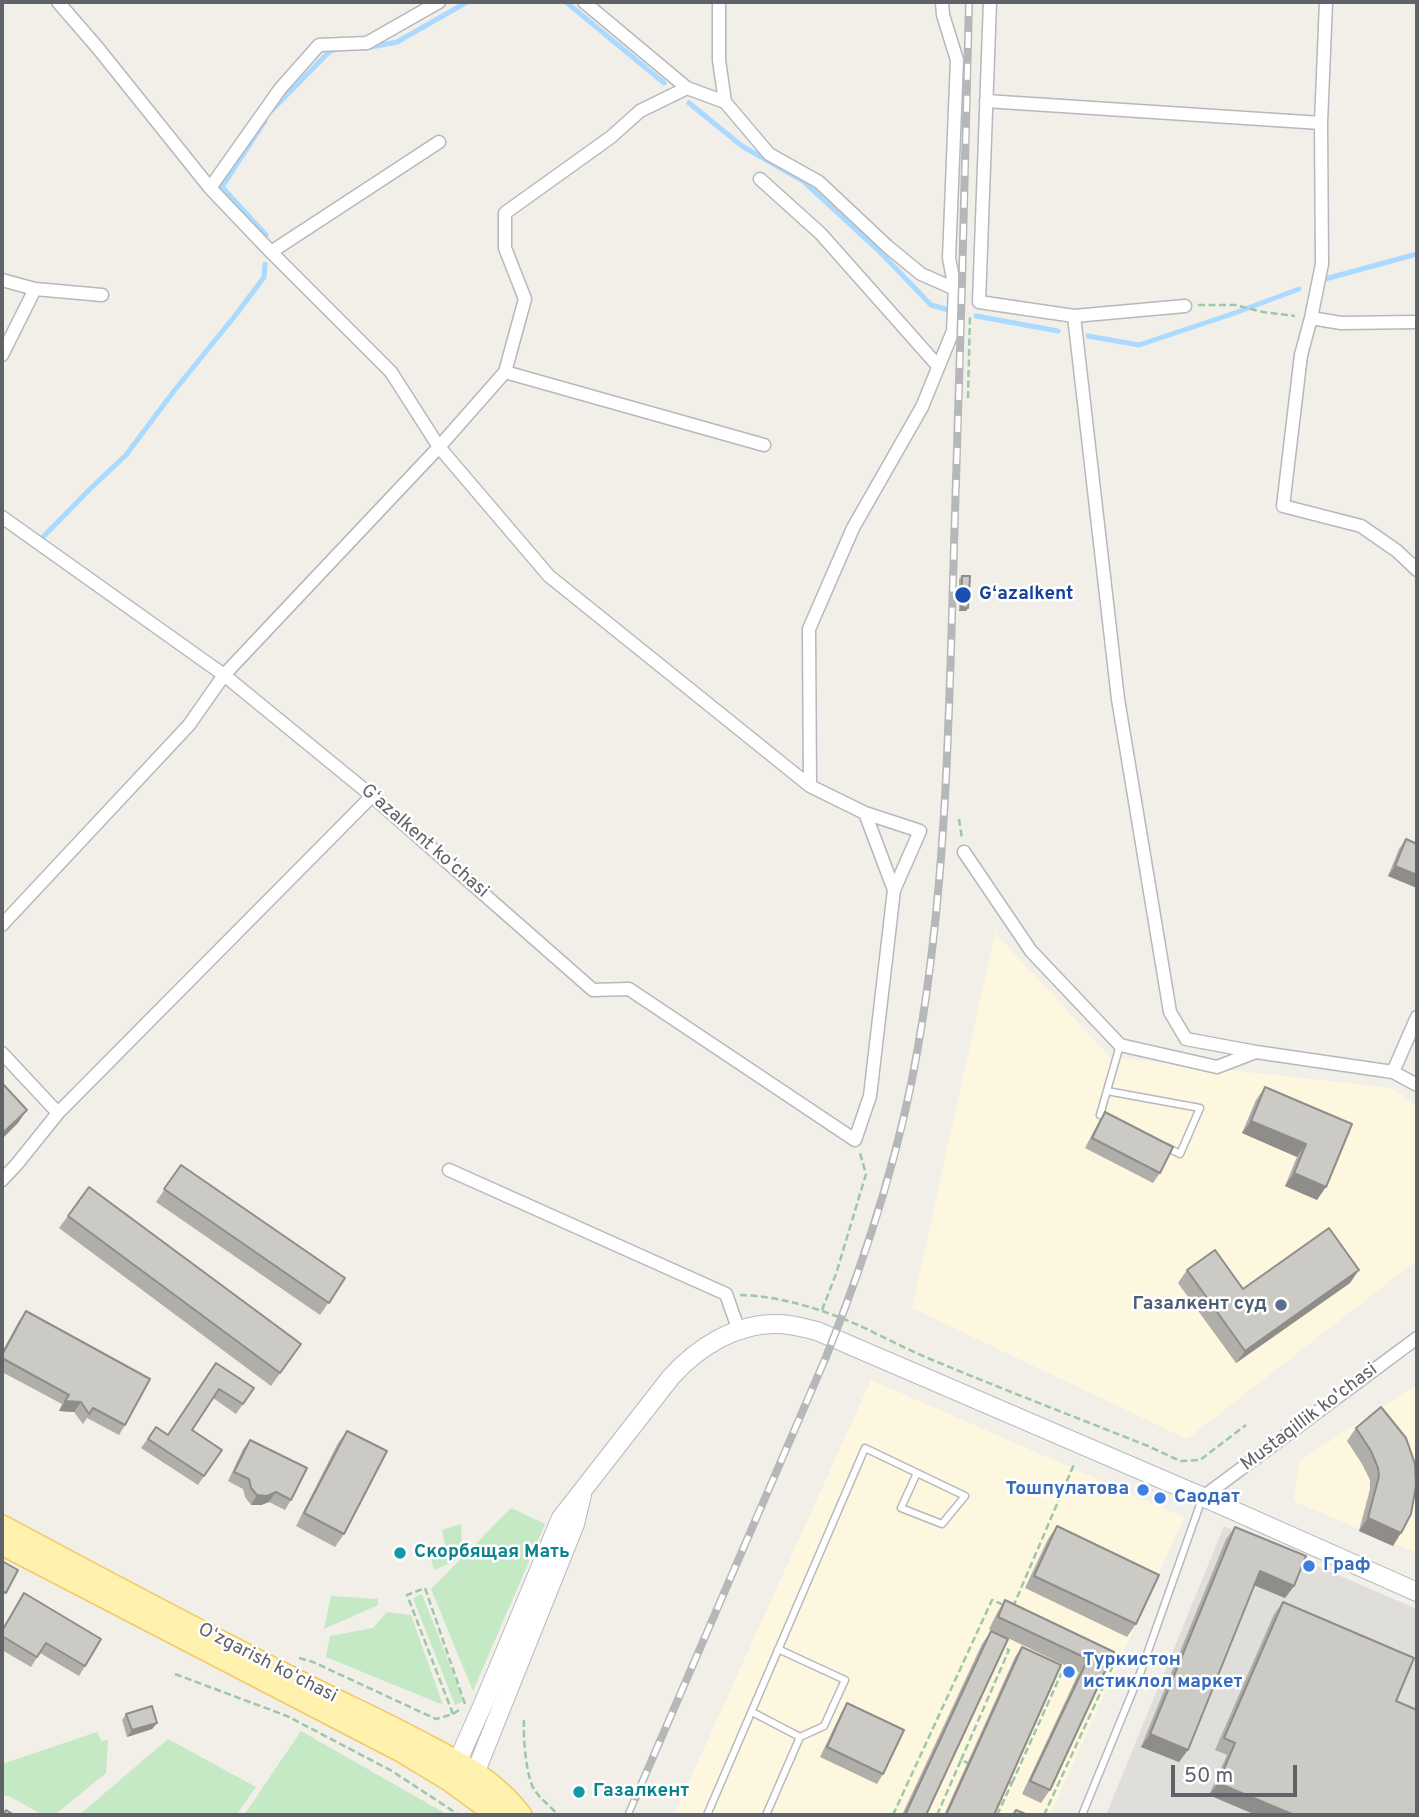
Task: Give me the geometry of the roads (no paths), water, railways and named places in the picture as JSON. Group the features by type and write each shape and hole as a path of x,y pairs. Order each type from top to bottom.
{"main road":[{"path":"461,1771 575,1524 584,1488 685,1363 710,1344 757,1325 778,1324 817,1332 1417,1592"},
{"name":"Oʻzgarish koʻchasi","path":"2,1526 292,1678 501,1792 521,1815"},
{"name":"Oʻzgarish koʻchasi","path":"2,1544 401,1751 461,1771"},
{"name":"Oʻzgarish koʻchasi","path":"461,1771 467,1793 497,1815"}],"street":[{"path":"58,2 210,188 391,372 439,447 549,576 810,786 865,813 920,831 894,890"},
{"path":"210,188 280,89 319,45 367,43 439,2"},
{"path":"584,2 687,88 725,102 769,154 819,182 921,274 955,289"},
{"path":"719,2 719,60 725,102"},
{"path":"810,786 809,629 853,528 922,407 953,331 955,289 949,258 957,60 943,15 942,2"},
{"path":"990,2 979,302 1074,316 1185,306"},
{"path":"1326,2 1321,123 1322,264 1301,355 1283,506 1361,526 1397,551 1417,570"},
{"path":"2,925 189,726 224,675 439,447 505,372 525,299 505,248 505,213 611,137 640,111 687,88"},
{"path":"986,101 1321,123"},
{"path":"271,252 439,142"},
{"path":"760,179 821,234 938,366"},
{"path":"2,280 35,289 102,295"},
{"path":"2,355 35,289"},
{"path":"1074,316 1118,699 1170,1012 1186,1039 1393,1072 1417,1086"},
{"path":"1311,318 1342,323 1417,322"},
{"path":"505,372 764,445"},
{"name":"Gʻazalkent koʻchasi","path":"2,517 224,675 372,796 593,990 629,989 855,1140 870,1096 894,890"},
{"path":"2,1180 58,1113 372,796"},
{"path":"865,813 894,890"},
{"path":"964,852 1031,951 1120,1045 1217,1067 1256,1052"},
{"path":"1393,1072 1417,1017"},
{"path":"2,1053 58,1113"},
{"path":"450,1170 726,1294 738,1331"},
{"name":"Mustaqillik ko'chasi","path":"1203,1497 1417,1338"}],"lane":[{"path":"1112,1121 1100,1115 1120,1045"},
{"path":"1107,1091 1200,1108 1180,1154 1157,1143"},
{"path":"707,1815 865,1448 965,1496 942,1524 901,1508 917,1473"},
{"path":"1082,1815 1141,1671 1203,1497"},
{"path":"766,1815 800,1737 824,1726 845,1680 779,1649"},
{"path":"752,1712 800,1737"}],"waterway":[{"path":"366,48 397,42 467,2"},
{"path":"566,2 664,83"},
{"path":"272,110 330,51 335,50"},
{"path":"689,103 742,146 803,181 881,253 931,305 949,310"},
{"path":"265,121 222,187 266,235"},
{"path":"1325,279 1417,254"},
{"path":"43,537 126,455 264,277 265,264"},
{"path":"1088,336 1139,345 1299,289"},
{"path":"976,316 1058,331"}],"railway":[{"path":"628,1815 841,1319 892,1166 911,1087 928,985 945,797 969,2"}],"place":[{"name":"Gʻazalkent","path":"963,595"},
{"name":"Газалкент суд","path":"1281,1305"},
{"name":"Тошпулатова","path":"1143,1490"},
{"name":"Саодат","path":"1160,1498"},
{"name":"Скорбящая Мать","path":"400,1553"},
{"name":"Граф","path":"1309,1566"},
{"name":"Туркистон истиклол маркет","path":"1069,1672"},
{"name":"Газалкент","path":"579,1792"}]}
